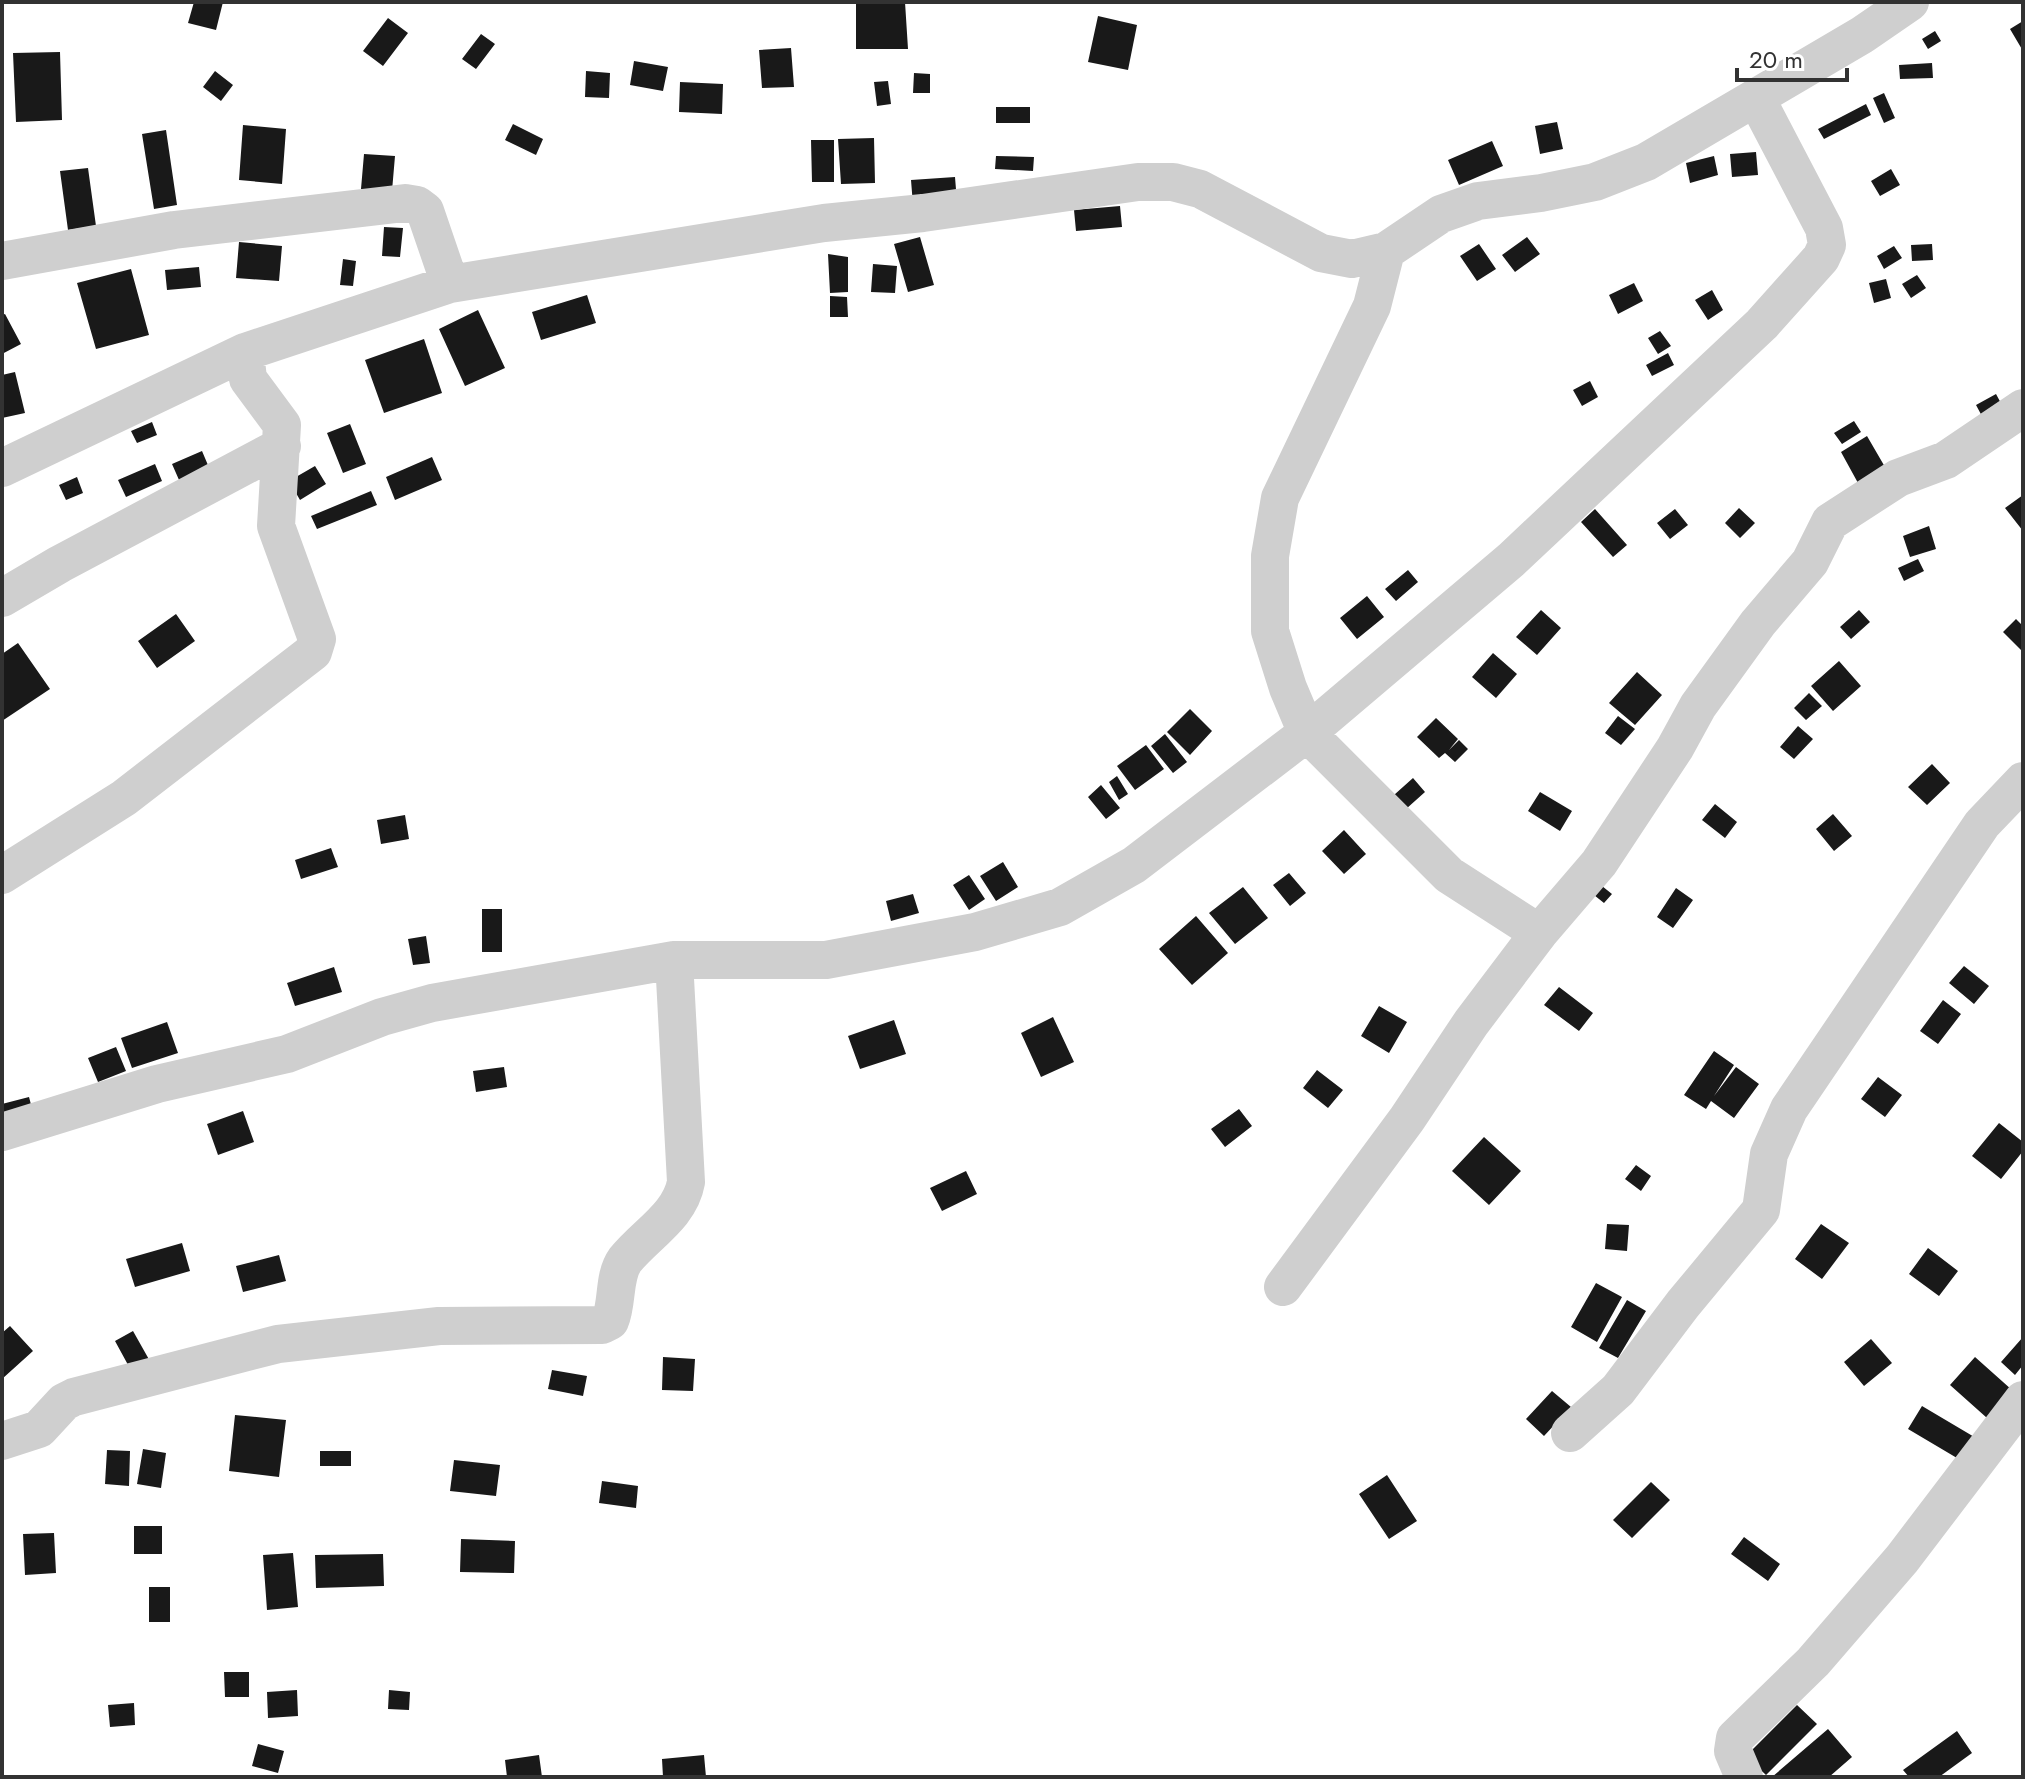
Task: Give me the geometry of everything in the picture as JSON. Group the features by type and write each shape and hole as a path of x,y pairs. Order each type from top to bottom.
{"street":[{"path":"2,468 245,352 450,284 824,223 923,213 1138,182 1173,182 1200,189 1321,253 1352,259 1386,251 1441,214 1478,201 1595,182 1646,162 1862,35 1910,2"},
{"path":"2,1132 157,1084 287,1054 382,1017 432,1003 674,960 826,960 975,932 1060,907 1134,865 1307,733 1511,560 1762,324 1821,258 1827,245 1824,228 1756,98"},
{"path":"2,261 174,230 405,203 417,205 425,211 450,284"},
{"path":"1386,251 1372,306 1280,498 1270,556 1270,631 1288,688 1307,733 1449,875 1539,933"},
{"path":"2,875 124,798 313,652 317,639 276,526 282,425 248,379 245,352"},
{"path":"1283,1287 1407,1119 1471,1023 1539,933 1599,863 1675,748 1698,706 1758,623 1810,562 1830,522 1898,478 1946,460 2023,408"},
{"path":"2,598 282,446"},
{"path":"1570,1433 1618,1390 1683,1304 1761,1210 1769,1154 1789,1109 1982,824 2008,793 2023,781"},
{"path":"2,1441 39,1429 64,1402 74,1397 278,1344 439,1326 602,1325 610,1321 618,1273 624,1261 677,1207 684,1195 686,1182 674,960"},
{"path":"1744,1777 1733,1751 1735,1738 1813,1662 1902,1559 2023,1400"}],"building":[{"path":"194,2 223,2 216,30 188,23"},
{"path":"856,2 905,2 908,49 856,49"},
{"path":"1098,16 1137,25 1128,70 1088,62"},
{"path":"388,18 408,33 383,66 363,51"},
{"path":"2023,21 2023,51 2010,29"},
{"path":"1935,31 1941,41 1928,49 1922,39"},
{"path":"481,34 495,44 476,69 462,59"},
{"path":"791,48 794,87 762,88 759,50"},
{"path":"60,52 62,120 16,122 13,53"},
{"path":"634,61 668,67 663,91 630,85"},
{"path":"1932,63 1933,78 1900,79 1899,65"},
{"path":"215,71 233,85 221,101 203,87"},
{"path":"586,71 610,73 609,98 585,97"},
{"path":"914,73 930,74 930,93 913,93"},
{"path":"888,81 891,104 877,106 874,82"},
{"path":"680,82 723,84 722,114 679,112"},
{"path":"1884,93 1895,118 1884,123 1873,98"},
{"path":"1866,104 1871,115 1824,139 1818,129"},
{"path":"996,107 1030,107 1030,123 996,123"},
{"path":"1557,122 1563,149 1540,154 1535,126"},
{"path":"513,124 543,139 536,155 505,140"},
{"path":"243,125 286,129 282,184 239,180"},
{"path":"166,130 177,205 154,209 142,134"},
{"path":"874,138 875,183 841,184 838,139"},
{"path":"811,140 834,140 834,182 812,182"},
{"path":"1492,141 1503,166 1459,185 1448,160"},
{"path":"1756,152 1758,175 1732,177 1730,154"},
{"path":"364,154 395,156 392,191 361,189"},
{"path":"996,156 1034,157 1033,171 995,169"},
{"path":"1714,156 1718,175 1690,183 1686,163"},
{"path":"88,168 96,226 68,230 60,171"},
{"path":"1891,169 1900,185 1880,196 1871,181"},
{"path":"955,177 957,202 913,205 911,180"},
{"path":"1120,206 1122,227 1076,231 1074,210"},
{"path":"384,227 403,228 400,257 382,256"},
{"path":"920,237 934,285 908,292 894,244"},
{"path":"1527,237 1540,254 1515,272 1502,255"},
{"path":"239,242 282,246 279,281 236,278"},
{"path":"1479,244 1496,269 1477,281 1460,256"},
{"path":"1932,244 1933,260 1912,261 1911,245"},
{"path":"1894,246 1902,258 1884,269 1877,256"},
{"path":"828,254 848,257 848,292 830,293"},
{"path":"343,259 356,261 353,286 340,285"},
{"path":"873,264 897,266 895,293 871,292"},
{"path":"199,267 201,287 167,290 165,270"},
{"path":"131,269 149,335 96,349 77,283"},
{"path":"1917,275 1926,288 1911,298 1902,284"},
{"path":"1886,279 1891,298 1874,303 1869,283"},
{"path":"1634,283 1643,301 1618,314 1609,295"},
{"path":"1712,290 1723,310 1708,320 1695,300"},
{"path":"587,295 596,323 541,340 532,312"},
{"path":"830,296 847,297 848,317 830,317"},
{"path":"478,310 505,368 465,386 439,329"},
{"path":"5,314 21,344 2,354 2,315"},
{"path":"1660,331 1671,346 1658,354 1648,338"},
{"path":"424,339 442,393 384,413 365,360"},
{"path":"1668,353 1674,365 1652,376 1646,365"},
{"path":"15,372 25,413 2,418 2,375"},
{"path":"1590,381 1598,397 1582,406 1573,390"},
{"path":"1996,394 2003,407 1983,418 1976,405"},
{"path":"1854,421 1861,432 1842,444 1834,433"},
{"path":"152,422 157,435 137,443 131,431"},
{"path":"350,424 366,464 343,473 327,433"},
{"path":"1867,436 1885,467 1858,483 1841,452"},
{"path":"202,451 213,477 183,489 172,464"},
{"path":"432,457 442,480 395,500 386,477"},
{"path":"155,464 162,481 126,497 118,480"},
{"path":"315,466 326,484 300,500 289,481"},
{"path":"77,477 83,493 66,500 59,485"},
{"path":"371,491 377,505 317,529 311,516"},
{"path":"2023,495 2023,531 2005,508"},
{"path":"1739,508 1755,523 1740,538 1725,523"},
{"path":"1595,509 1627,545 1613,557 1581,522"},
{"path":"1675,509 1688,525 1670,539 1657,523"},
{"path":"1929,526 1936,549 1910,557 1903,536"},
{"path":"1918,559 1924,571 1904,581 1898,568"},
{"path":"1408,570 1418,582 1396,601 1385,589"},
{"path":"1367,596 1384,617 1357,639 1340,618"},
{"path":"1541,610 1561,628 1537,655 1516,637"},
{"path":"1859,610 1870,622 1851,639 1840,627"},
{"path":"176,614 195,641 157,668 138,641"},
{"path":"2016,619 2023,626 2023,652 2003,632"},
{"path":"18,643 50,689 2,721 2,654"},
{"path":"1493,653 1517,674 1496,698 1472,677"},
{"path":"1839,661 1861,686 1833,711 1811,686"},
{"path":"1637,672 1662,695 1635,725 1609,703"},
{"path":"1809,693 1822,706 1806,720 1794,708"},
{"path":"1190,709 1212,731 1190,755 1167,732"},
{"path":"1618,716 1635,729 1621,745 1605,733"},
{"path":"1436,718 1458,739 1449,750 1459,740 1468,749 1455,762 1445,753 1439,758 1417,737"},
{"path":"1798,726 1813,739 1794,759 1780,747"},
{"path":"1165,734 1187,762 1173,773 1151,746"},
{"path":"1146,745 1164,769 1135,790 1117,766"},
{"path":"1932,764 1950,783 1927,805 1908,787"},
{"path":"1117,776 1128,794 1119,800 1109,782"},
{"path":"1413,778 1425,792 1406,809 1394,795"},
{"path":"1101,785 1120,808 1106,819 1088,797"},
{"path":"1540,792 1572,811 1560,831 1528,811"},
{"path":"1715,804 1737,822 1725,838 1702,820"},
{"path":"1833,814 1852,836 1834,851 1816,829"},
{"path":"405,815 409,839 381,844 377,820"},
{"path":"1344,830 1366,854 1344,874 1322,851"},
{"path":"331,848 338,867 301,879 295,860"},
{"path":"1003,862 1018,887 996,901 980,876"},
{"path":"1289,873 1306,893 1290,906 1273,885"},
{"path":"969,875 985,899 969,910 953,885"},
{"path":"1597,882 1612,894 1604,903 1589,891"},
{"path":"1243,887 1268,918 1235,944 1209,913"},
{"path":"1676,888 1693,900 1673,928 1657,917"},
{"path":"913,894 919,913 891,921 886,901"},
{"path":"482,909 502,909 502,952 482,952"},
{"path":"1196,916 1228,953 1192,985 1159,949"},
{"path":"426,936 430,963 413,965 408,939"},
{"path":"1964,966 1989,986 1974,1004 1949,983"},
{"path":"334,967 342,992 295,1006 287,983"},
{"path":"1559,987 1593,1013 1579,1031 1544,1005"},
{"path":"1943,1000 1961,1014 1938,1044 1920,1031"},
{"path":"1379,1006 1407,1022 1389,1053 1361,1036"},
{"path":"1053,1017 1074,1062 1041,1077 1021,1033"},
{"path":"894,1020 906,1054 860,1069 848,1036"},
{"path":"167,1022 178,1053 132,1068 121,1038"},
{"path":"116,1047 126,1071 98,1082 88,1058"},
{"path":"1714,1051 1734,1065 1714,1096 1736,1067 1759,1084 1734,1118 1711,1101 1706,1109 1684,1095"},
{"path":"504,1067 507,1087 476,1092 473,1071"},
{"path":"1317,1070 1343,1090 1328,1108 1303,1088"},
{"path":"1878,1077 1902,1095 1885,1117 1861,1099"},
{"path":"29,1097 33,1112 2,1116 2,1104"},
{"path":"1239,1109 1252,1126 1225,1147 1211,1129"},
{"path":"243,1111 254,1142 218,1155 207,1124"},
{"path":"1999,1123 2023,1142 2023,1151 2001,1179 1972,1156"},
{"path":"1484,1137 1521,1171 1489,1205 1452,1171"},
{"path":"1636,1165 1651,1176 1641,1191 1625,1179"},
{"path":"966,1171 977,1194 942,1211 930,1188"},
{"path":"1607,1224 1629,1225 1627,1251 1605,1249"},
{"path":"1821,1224 1849,1243 1822,1279 1795,1259"},
{"path":"182,1243 190,1271 135,1287 126,1259"},
{"path":"1928,1248 1958,1271 1939,1296 1909,1274"},
{"path":"279,1255 286,1281 243,1292 236,1266"},
{"path":"1596,1283 1622,1297 1597,1342 1571,1327"},
{"path":"1627,1300 1646,1311 1618,1358 1599,1348"},
{"path":"10,1326 33,1351 2,1379 2,1333"},
{"path":"133,1331 151,1363 133,1374 115,1341"},
{"path":"2023,1337 2023,1365 2015,1375 2001,1362"},
{"path":"1871,1339 1892,1363 1864,1386 1844,1362"},
{"path":"663,1357 695,1359 693,1391 662,1390"},
{"path":"1975,1357 2012,1390 1987,1418 1950,1385"},
{"path":"552,1370 587,1376 583,1396 548,1389"},
{"path":"1552,1391 1571,1407 1544,1436 1526,1419"},
{"path":"1922,1406 1976,1438 1962,1461 1908,1429"},
{"path":"235,1415 286,1420 279,1477 229,1471"},
{"path":"143,1449 166,1453 161,1488 137,1484"},
{"path":"107,1450 130,1451 129,1486 105,1484"},
{"path":"320,1451 351,1451 351,1466 320,1466"},
{"path":"454,1460 500,1465 496,1496 450,1491"},
{"path":"1387,1475 1417,1521 1389,1539 1359,1494"},
{"path":"602,1481 638,1486 636,1508 599,1503"},
{"path":"1651,1482 1670,1500 1632,1538 1613,1520"},
{"path":"134,1526 162,1526 162,1554 134,1554"},
{"path":"54,1533 56,1573 25,1575 23,1534"},
{"path":"1744,1537 1780,1564 1768,1581 1731,1554"},
{"path":"461,1539 515,1541 514,1573 460,1572"},
{"path":"293,1553 298,1607 267,1610 263,1555"},
{"path":"383,1554 384,1586 316,1588 315,1555"},
{"path":"149,1587 170,1587 170,1622 149,1622"},
{"path":"224,1672 249,1672 249,1697 225,1697"},
{"path":"297,1690 298,1716 268,1718 267,1692"},
{"path":"389,1690 410,1692 409,1710 388,1709"},
{"path":"134,1703 135,1725 110,1727 108,1705"},
{"path":"1797,1705 1817,1724 1766,1775 1746,1756"},
{"path":"1828,1729 1852,1757 1829,1777 1772,1777"},
{"path":"1957,1731 1972,1753 1939,1777 1909,1777 1903,1770"},
{"path":"258,1744 284,1751 278,1773 252,1766"},
{"path":"539,1755 542,1777 507,1777 505,1760"},
{"path":"704,1755 706,1777 663,1777 662,1759"}]}
